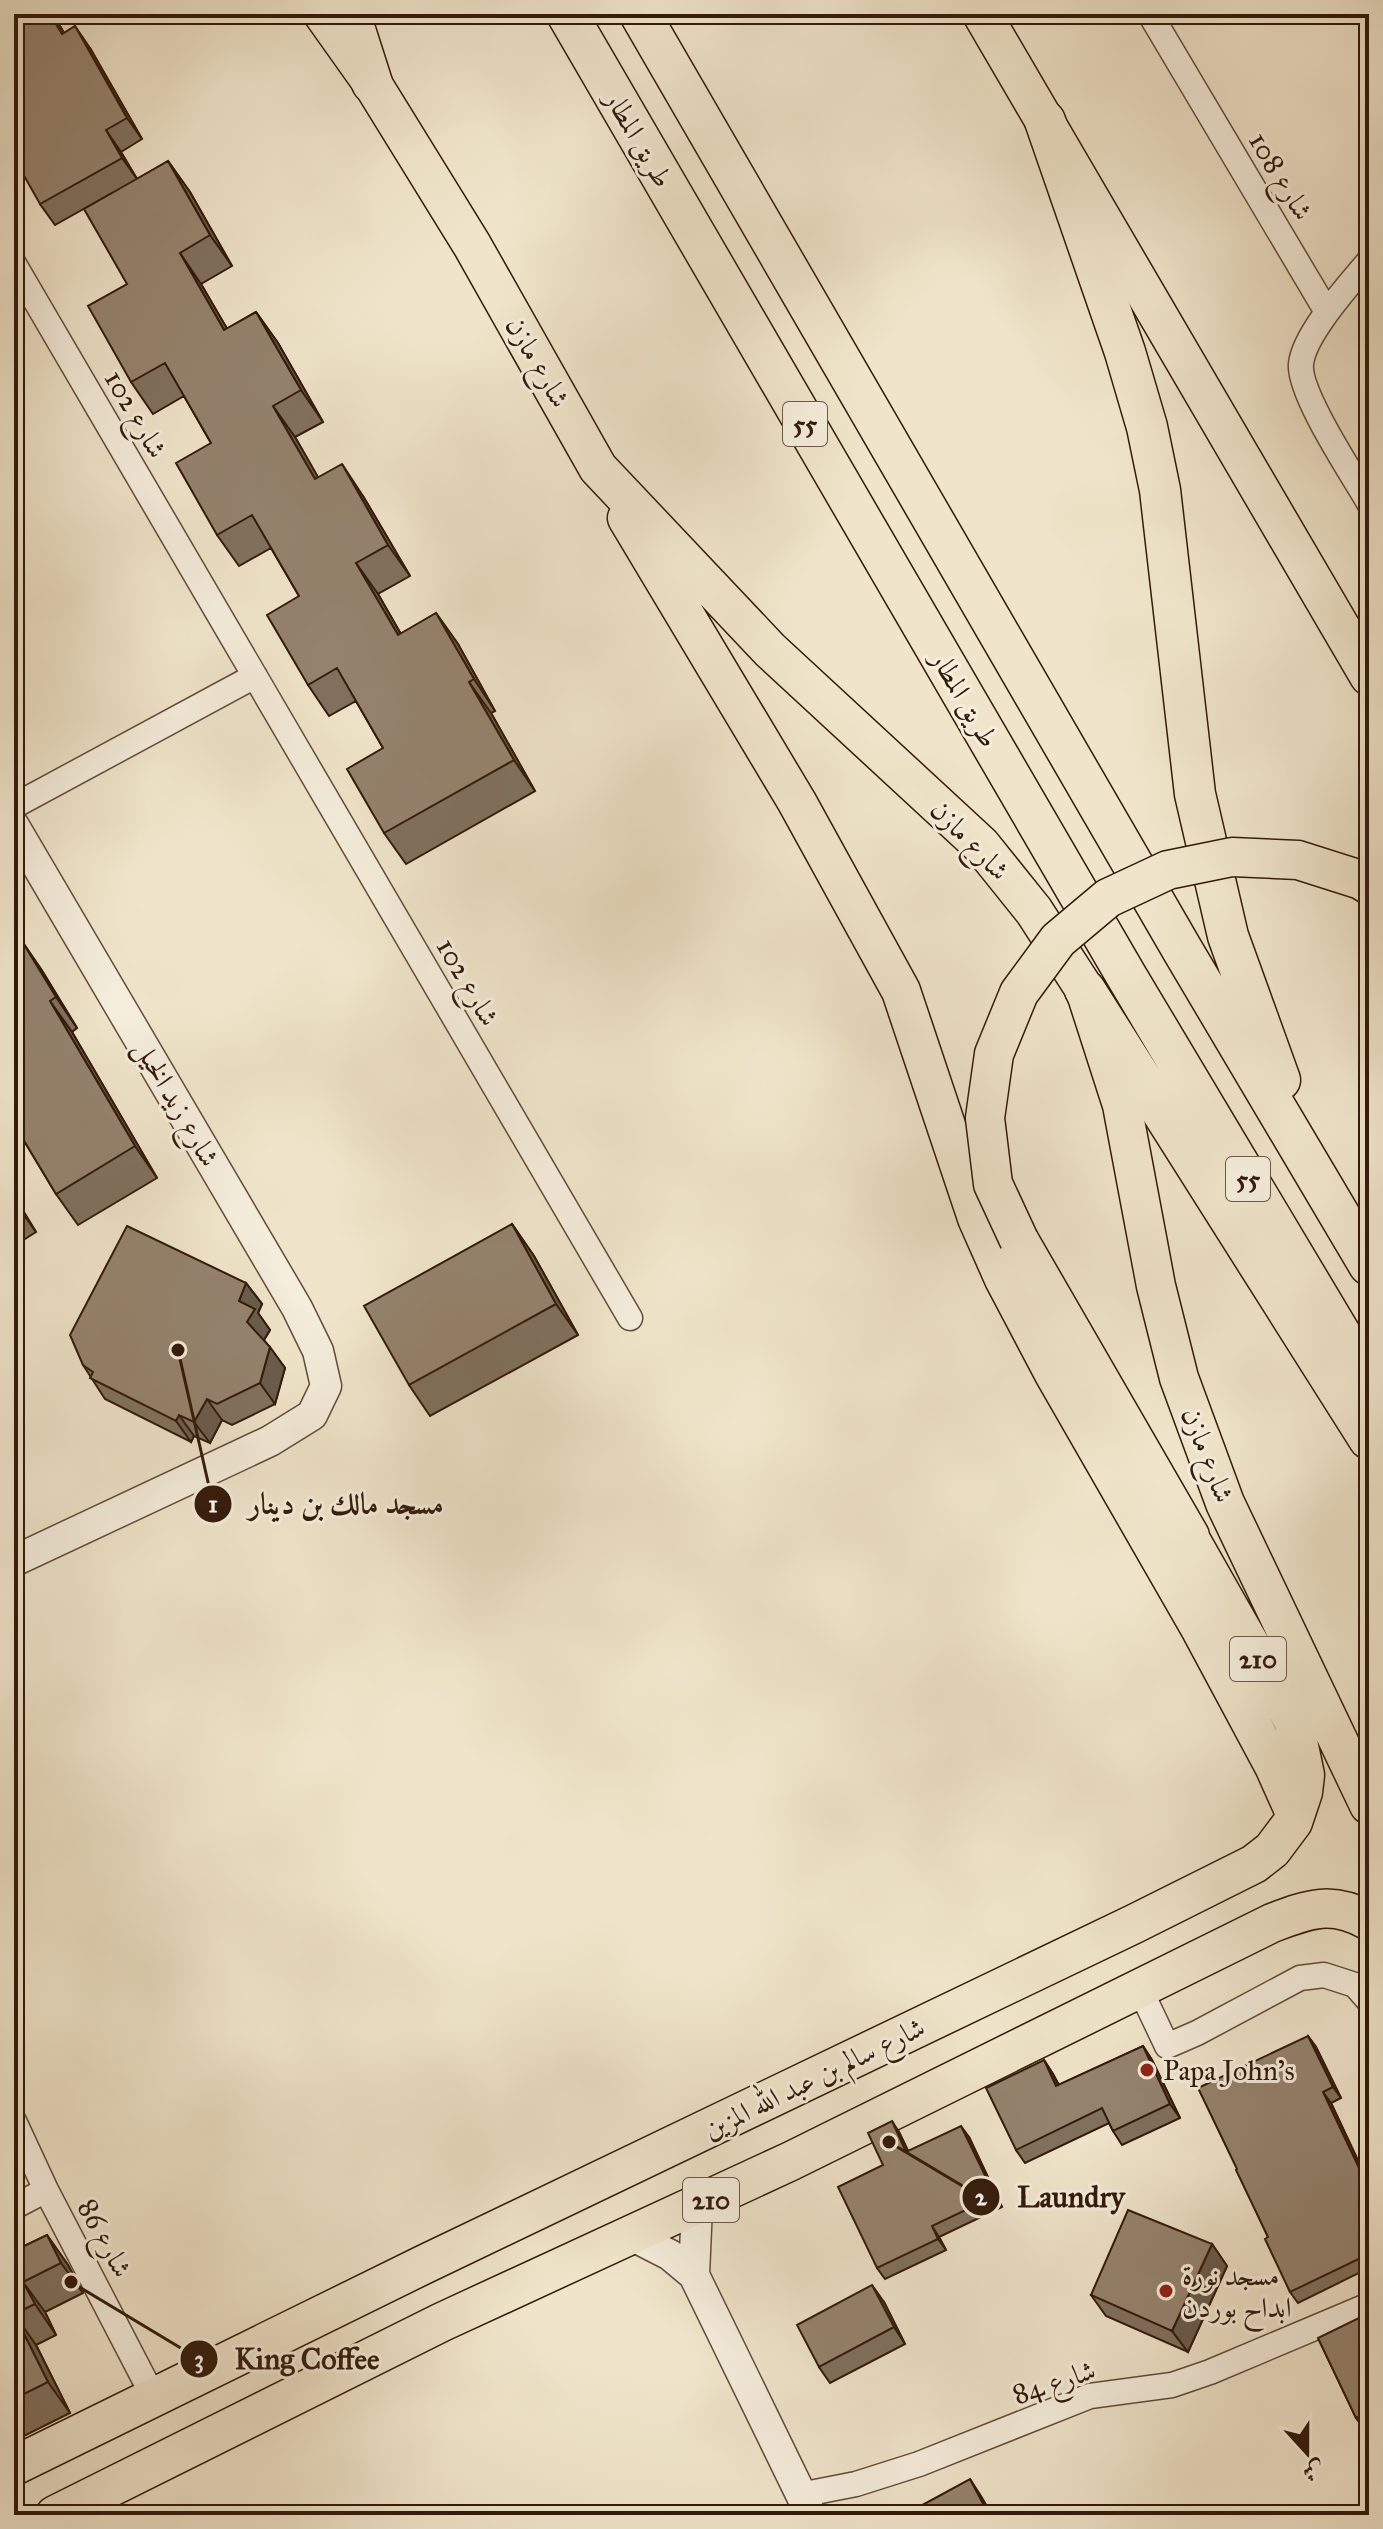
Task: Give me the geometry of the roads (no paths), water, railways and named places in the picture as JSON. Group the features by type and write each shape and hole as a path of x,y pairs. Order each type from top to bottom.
{"highway":[{"path":"350,14 372,83"},
{"name":"طريق المطار","path":"567,14 1111,951 1369,1382"},
{"name":"55","path":"640,14 1369,1265"},
{"path":"1045,121 1125,352 1147,427 1160,490 1195,794 1228,936 1308,1163"},
{"path":"1085,990 1369,1439"}],"main road":[{"name":"شارع مازن","path":"323,14 372,83 472,245 598,468 770,650 981,845 1034,911 1085,990 1122,1105 1156,1286 1179,1378 1225,1503 1369,1805"},
{"path":"982,14 1369,676"},
{"path":"598,468 804,814 901,991 977,1218 1004,1279 1061,1386 1200,1628 1274,1766 1295,1813"},
{"path":"1369,885 1298,860 1232,857 1168,870 1108,898 1058,940 1019,993 994,1054 985,1118 993,1184 1019,1240 1176,1514 1369,1817"},
{"name":"شارع سالم بن عبد الله المزين","path":"14,2466 425,2264 1134,1924 1254,1864 1272,1850 1293,1822 1303,1792 1305,1775 1294,1722 1176,1514"},
{"name":"210","path":"55,2515 442,2322 697,2206 1272,1923 1312,1908 1351,1910 1369,1921"},
{"path":"1134,1924 1149,1922 1162,1928 1171,1939 1174,1953 1170,1967 1150,1983"},
{"path":"425,2264 442,2272 451,2288 451,2306 442,2322"}],"street":[{"name":"شارع 108","path":"1150,14 1327,312"},
{"path":"1369,261 1327,312 1301,363 1301,377 1306,390 1369,503"},
{"name":"شارع 102","path":"14,264 630,1318"},
{"path":"14,806 255,676"},
{"name":"شارع زيد الخيل","path":"14,826 297,1308 318,1351 326,1386 312,1415 270,1441 14,1561"},
{"path":"1150,1983 1167,2046 1300,1978 1324,1975 1355,1985 1369,2001"},
{"name":"شارع 86","path":"14,2121 46,2190 154,2398"},
{"name":"شارع 86","path":"14,2207 46,2190"},
{"path":"694,2275 697,2206"},
{"path":"633,2236 670,2255 694,2275 806,2505"},
{"name":"شارع 84","path":"806,2505 1090,2396 1172,2385 1210,2372 1369,2305"}],"place":[{"name":"مسجد مالك بن دينار","path":"178,1350"},
{"name":"Papa John's","path":"1147,2070"},
{"name":"Laundry","path":"889,2142"},
{"name":"King Coffee","path":"71,2282"},
{"name":"مسجد نورة ابداح بوردن","path":"1166,2291"}]}
